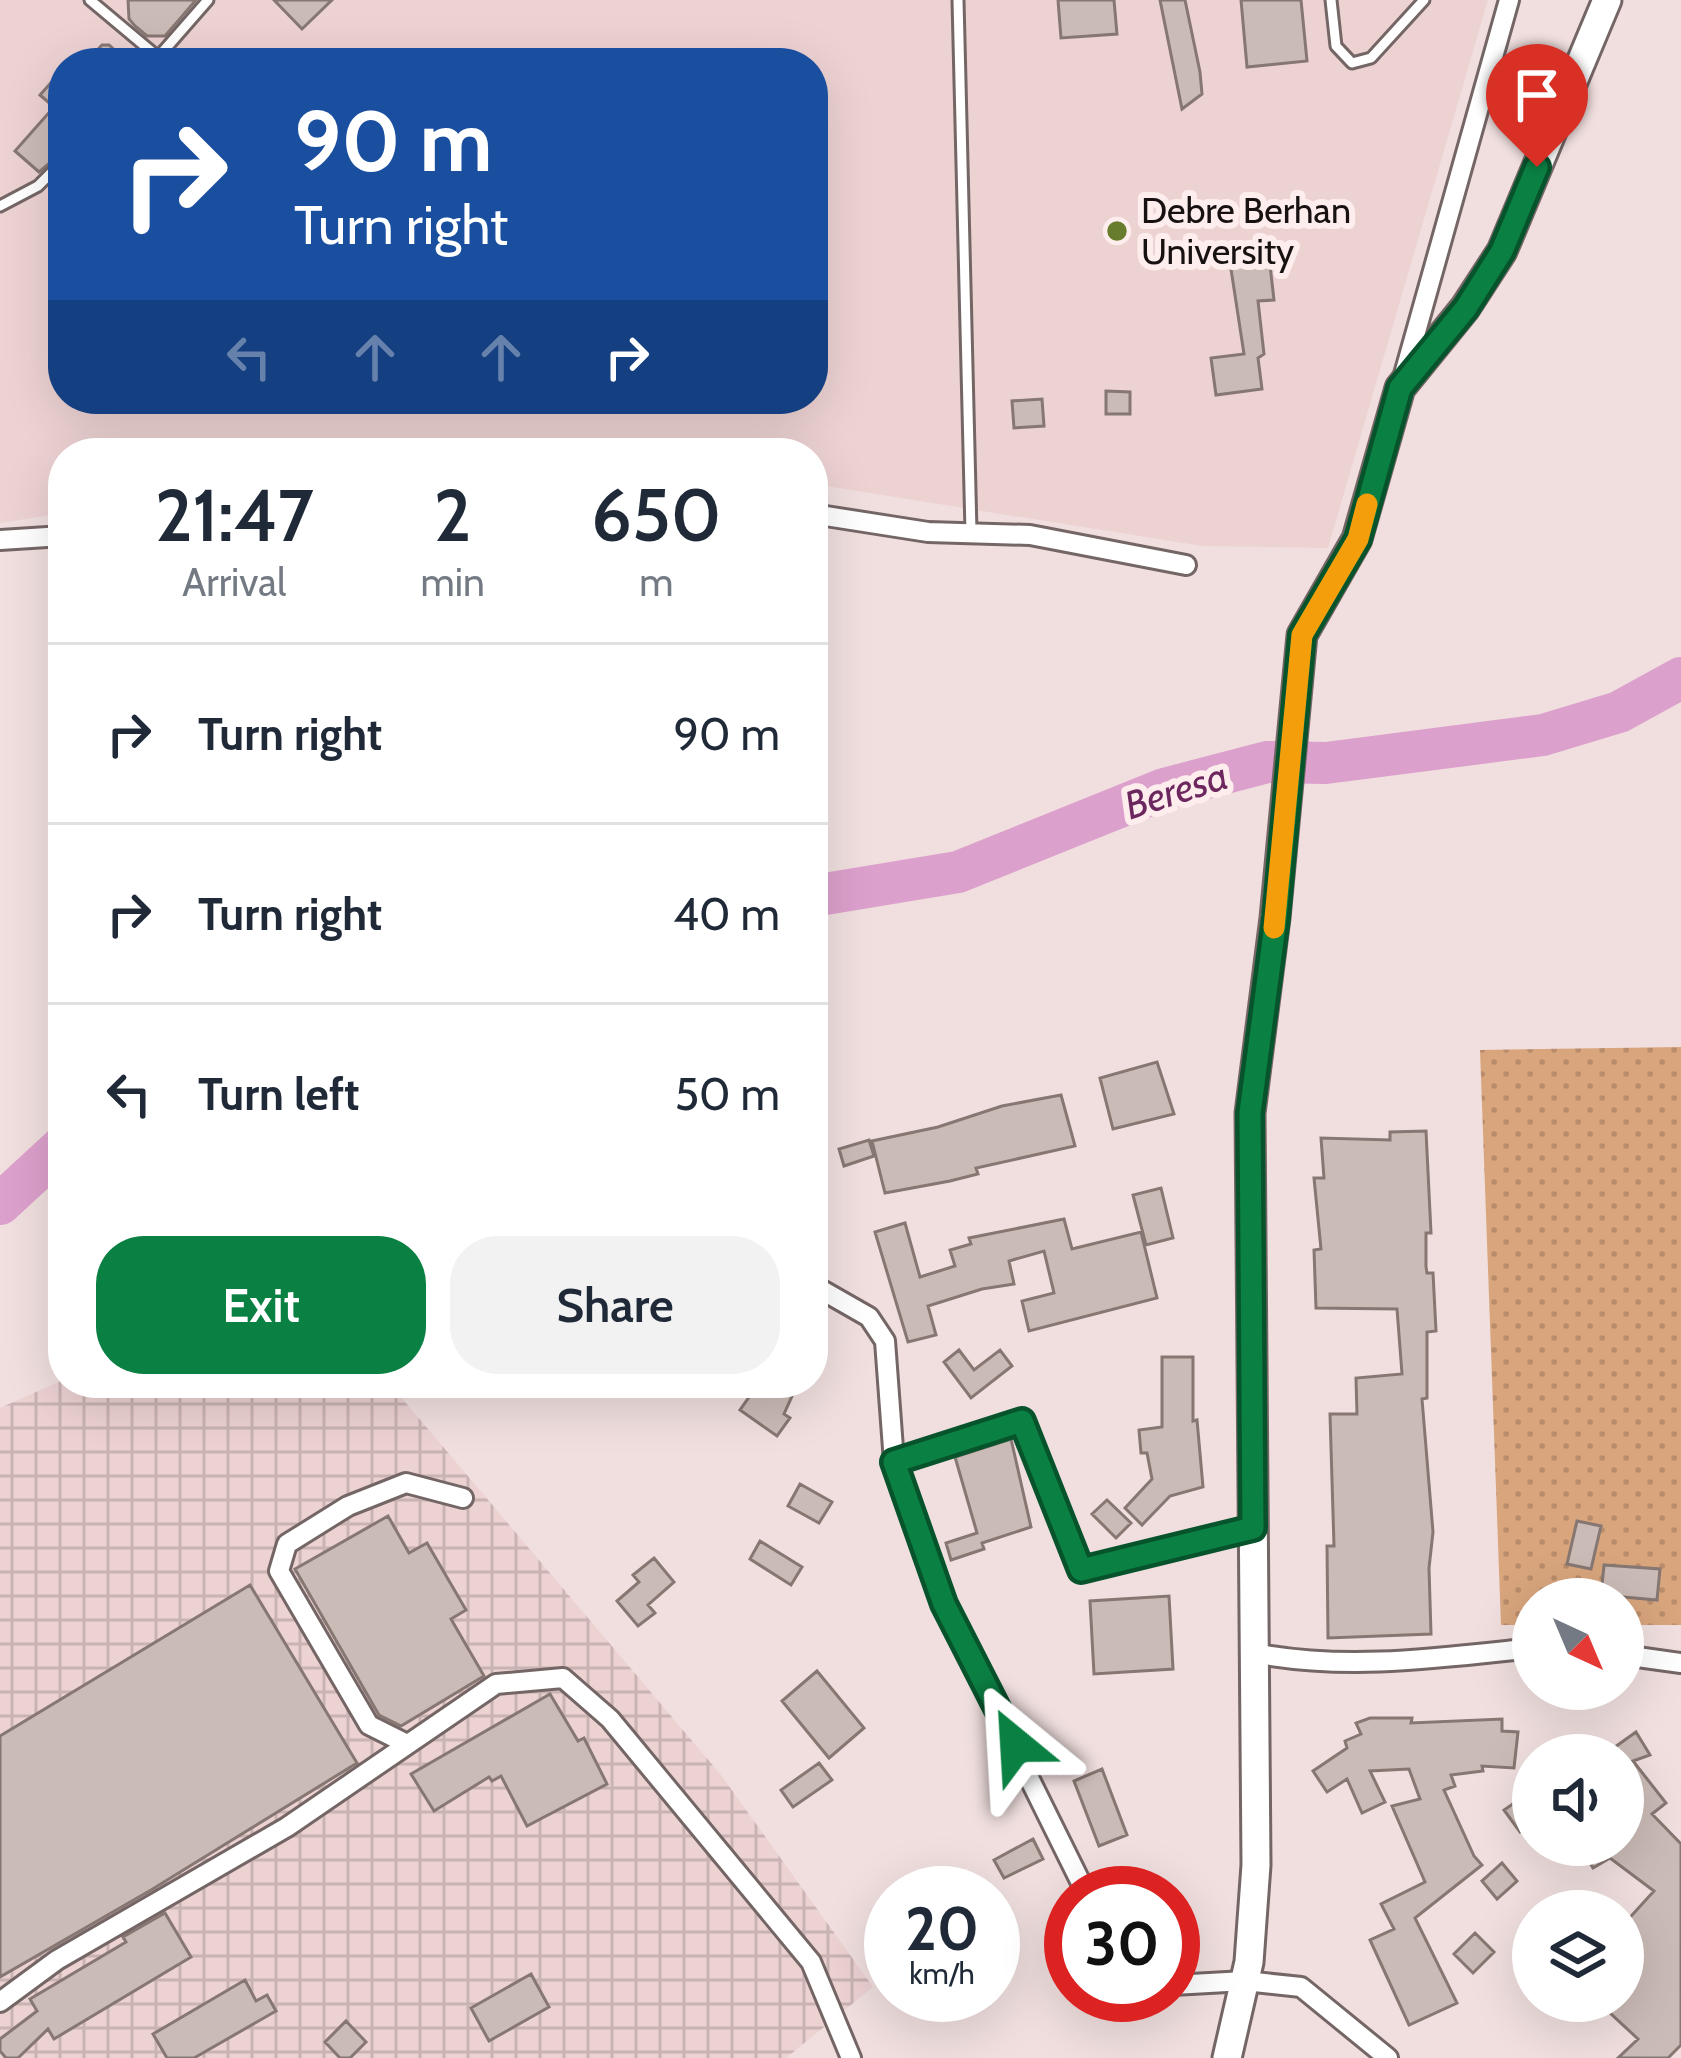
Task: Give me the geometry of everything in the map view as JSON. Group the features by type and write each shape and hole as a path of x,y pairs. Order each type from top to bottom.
{"main road":[{"path":"1227,2058 1245,1982 1256,1864 1250,1113 1276,918 1302,635 1358,539 1400,388 1466,308 1502,251 1606,0"}],"street":[{"path":"1400,388 1509,0"},
{"path":"828,516 928,532 1030,535 1186,565"},
{"path":"0,540 48,537"},
{"path":"828,1294 869,1317 885,1341 894,1462 944,1604 1073,1866"},
{"path":"894,1462 1022,1421 1081,1570 1253,1528"},
{"path":"405,1744 369,1725 279,1571 287,1544 348,1506 406,1484 463,1498"},
{"path":"1254,1653 1290,1660 1382,1664 1512,1650"},
{"path":"1644,1658 1681,1664"},
{"path":"0,2002 57,1960 287,1827 496,1684 563,1678 610,1719 811,1962 851,2058"},
{"path":"1200,1984 1245,1982 1301,1988 1388,2058"}],"lane":[{"path":"90,0 143,48"},
{"path":"166,48 208,0"},
{"path":"958,0 971,532"},
{"path":"1331,0 1336,46 1352,63 1371,58 1424,0"},
{"path":"0,206 48,176"}],"shaded area":[{"name":"Debre Berhan University","path":"0,0 1488,0 1328,548 1202,546 828,486 828,438 48,438 48,515 0,523"},
{"path":"1681,1047 1681,1625 1644,1625 1644,1578 1512,1578 1512,1625 1501,1625 1480,1050"},
{"path":"48,1387 48,1398 402,1398 721,1775 864,1974 864,1994 786,2058 0,2058 0,1408"}],"building":[{"path":"128,0 196,0 165,36 147,36 129,19"},
{"path":"274,0 332,0 302,29"},
{"path":"1058,0 1114,0 1117,34 1061,38"},
{"path":"1160,0 1185,0 1200,72 1202,94 1182,109"},
{"path":"1241,0 1301,0 1307,61 1247,67"},
{"path":"48,114 48,164 39,172 15,151"},
{"path":"1250,253 1251,267 1270,265 1274,300 1258,301 1262,389 1216,395 1211,358 1244,354 1229,256"},
{"path":"1106,391 1130,392 1130,414 1106,414"},
{"path":"1042,399 1044,426 1014,428 1012,401"},
{"path":"1157,1062 1174,1114 1113,1129 1100,1078"},
{"path":"1061,1095 1075,1146 976,1168 978,1174 950,1181 885,1193 872,1141"},
{"path":"1426,1131 1431,1233 1426,1233 1426,1267 1427,1273 1433,1273 1436,1331 1427,1332 1427,1398 1422,1399 1433,1532 1431,1634 1328,1638 1327,1546 1334,1546 1330,1414 1357,1414 1356,1378 1402,1374 1397,1309 1316,1308 1314,1250 1321,1249 1314,1178 1324,1178 1321,1138 1390,1140 1390,1132"},
{"path":"869,1140 874,1156 844,1166 839,1149"},
{"path":"1161,1188 1173,1238 1146,1245 1133,1195"},
{"path":"1064,1219 1072,1249 1141,1232 1157,1298 1029,1331 1022,1301 1054,1293 1044,1251 1009,1261 1014,1284 928,1306 936,1335 908,1342 875,1232 905,1223 920,1277 955,1266 950,1250 971,1244 969,1238"},
{"path":"959,1350 974,1370 1000,1350 1012,1366 971,1398 944,1362"},
{"path":"1162,1357 1193,1357 1193,1421 1197,1420 1203,1487 1170,1496 1142,1525 1125,1508 1152,1479 1147,1453 1141,1453 1139,1430 1162,1427"},
{"path":"748,1398 791,1398 784,1414 790,1418 777,1436 740,1410"},
{"path":"1011,1439 1031,1527 982,1543 984,1549 951,1560 946,1543 977,1533 955,1457"},
{"path":"800,1484 832,1502 819,1523 788,1506"},
{"path":"1107,1500 1131,1523 1116,1538 1092,1514"},
{"path":"388,1516 409,1553 427,1543 466,1610 451,1619 484,1676 401,1726 379,1715 295,1569"},
{"path":"1577,1521 1601,1526 1591,1569 1567,1564"},
{"path":"760,1541 802,1567 791,1585 750,1559"},
{"path":"654,1558 674,1582 648,1605 655,1613 638,1626 617,1601 639,1582 633,1575"},
{"path":"1604,1565 1660,1569 1657,1600 1644,1599 1644,1578 1603,1578"},
{"path":"250,1585 357,1763 0,1977 0,1736"},
{"path":"1169,1596 1173,1669 1094,1674 1090,1601"},
{"path":"817,1671 864,1728 829,1758 782,1701"},
{"path":"550,1694 578,1741 584,1738 607,1784 527,1826 501,1776 492,1781 489,1777 434,1811 411,1774"},
{"path":"1370,1718 1412,1718 1411,1723 1502,1719 1502,1731 1518,1732 1512,1734 1512,1768 1482,1766 1483,1771 1451,1775 1455,1786 1444,1790 1482,1865 1415,1918 1457,2003 1409,2025 1370,1940 1394,1929 1381,1904 1425,1882 1392,1806 1420,1799 1409,1769 1370,1771 1385,1802 1362,1813 1347,1779 1327,1792 1313,1771 1347,1748 1345,1741 1361,1734 1356,1723"},
{"path":"819,1763 832,1780 793,1807 781,1790"},
{"path":"1102,1769 1127,1835 1099,1846 1074,1781"},
{"path":"1644,1775 1666,1803 1652,1814 1681,1844 1681,2045 1668,2058 1618,2058 1638,2039 1620,2022 1644,2022 1644,1902 1654,1891 1621,1866 1644,1866"},
{"path":"1033,1839 1043,1859 1020,1870 1020,1866 997,1866 994,1860"},
{"path":"1502,1863 1517,1881 1497,1899 1482,1881"},
{"path":"165,1913 191,1957 54,2039 48,2029 18,2058 6,2058 0,2051 0,2039 37,2011 30,1999"},
{"path":"1475,1933 1494,1952 1473,1973 1454,1954"},
{"path":"531,1974 549,2007 489,2041 471,2008"},
{"path":"245,1980 256,2001 267,1995 276,2011 194,2058 167,2058 153,2034"},
{"path":"346,2021 366,2042 350,2058 340,2058 325,2042"}],"waterway":[{"name":"Beresa","path":"828,894 958,872 1164,789 1267,762 1326,763 1543,735 1619,712 1681,678"},
{"name":"Beresa","path":"0,1204 48,1160"}],"slow traffic":[{"path":"1274,928 1302,635 1358,539 1367,504"}],"place":[{"name":"Debre Berhan University","path":"1117,231"}],"route":[{"path":"1016,1745 944,1604 894,1462 1022,1421 1081,1570 1253,1528 1250,1113 1276,918 1302,635 1358,539 1400,388 1466,308 1502,251 1537,167"}]}
